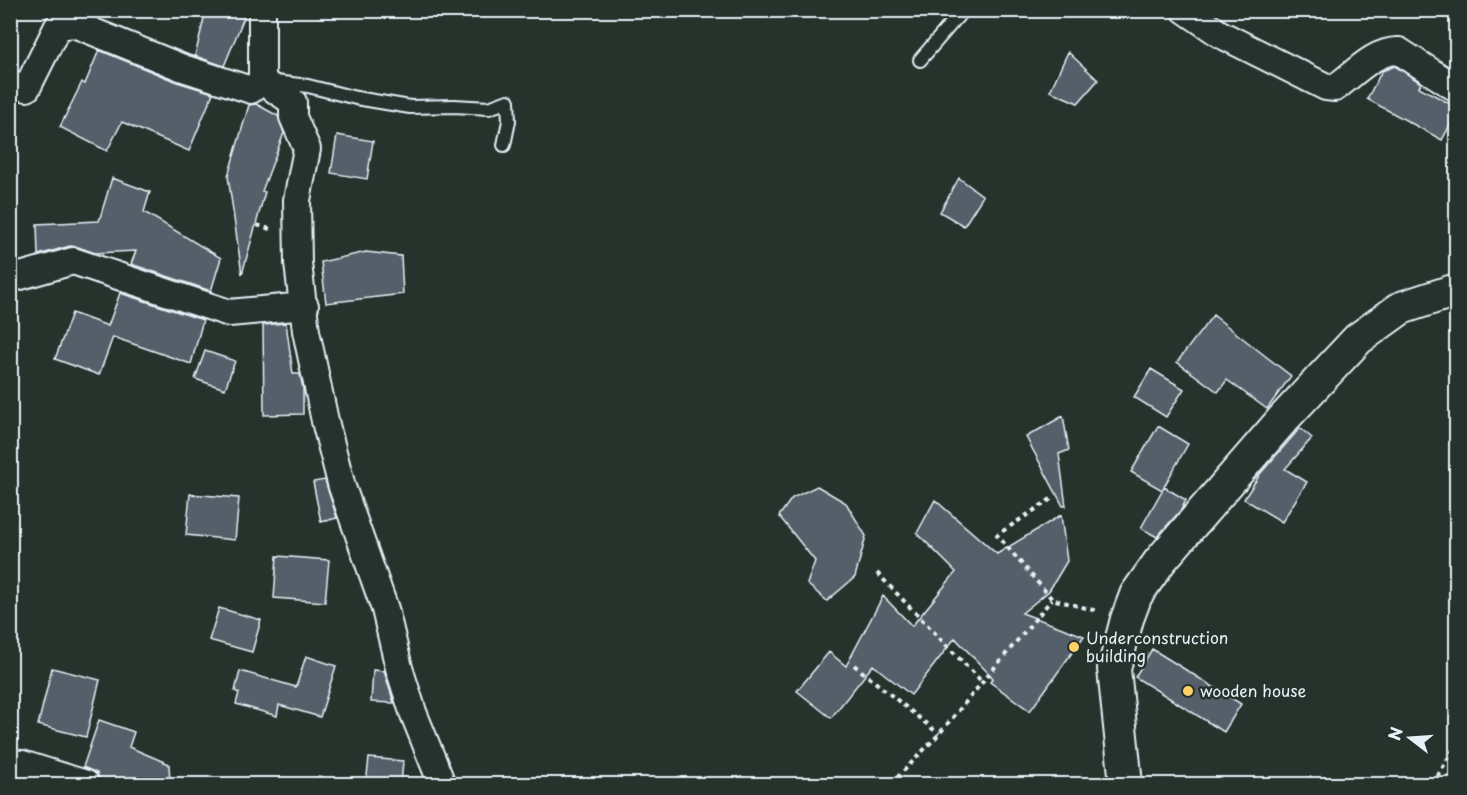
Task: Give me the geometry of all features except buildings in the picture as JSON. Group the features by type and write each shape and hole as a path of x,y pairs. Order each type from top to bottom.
{"street":[{"path":"262,10 262,81"},
{"path":"1185,10 1220,34 1326,87 1335,88 1380,54 1390,50 1400,51 1456,88"},
{"path":"10,84 27,88 58,26 74,24 183,68 251,90 262,81"},
{"path":"262,81 293,102 293,117 307,149 297,200 298,262 306,331 333,458 385,609 399,668 413,712 441,784"},
{"path":"10,279 73,261 229,313 304,306"},
{"path":"1126,784 1114,669 1126,619 1136,595 1160,561 1284,418 1358,339 1401,308 1456,290"},
{"path":"10,763 22,764 86,784"}],"lane":[{"path":"920,60 963,10"},
{"path":"262,81 308,86 356,98 410,106 489,108 508,101 509,121 504,145"}],"path":[{"path":"1050,500 998,535 1052,599 1126,619"},
{"path":"877,573 982,682"},
{"path":"891,784 939,734 1052,599"},
{"path":"854,665 939,734"},
{"path":"1433,784 1456,745"}],"place":[{"name":"Underconstruction building","path":"1074,647"},
{"name":"wooden house","path":"1188,691"}]}
